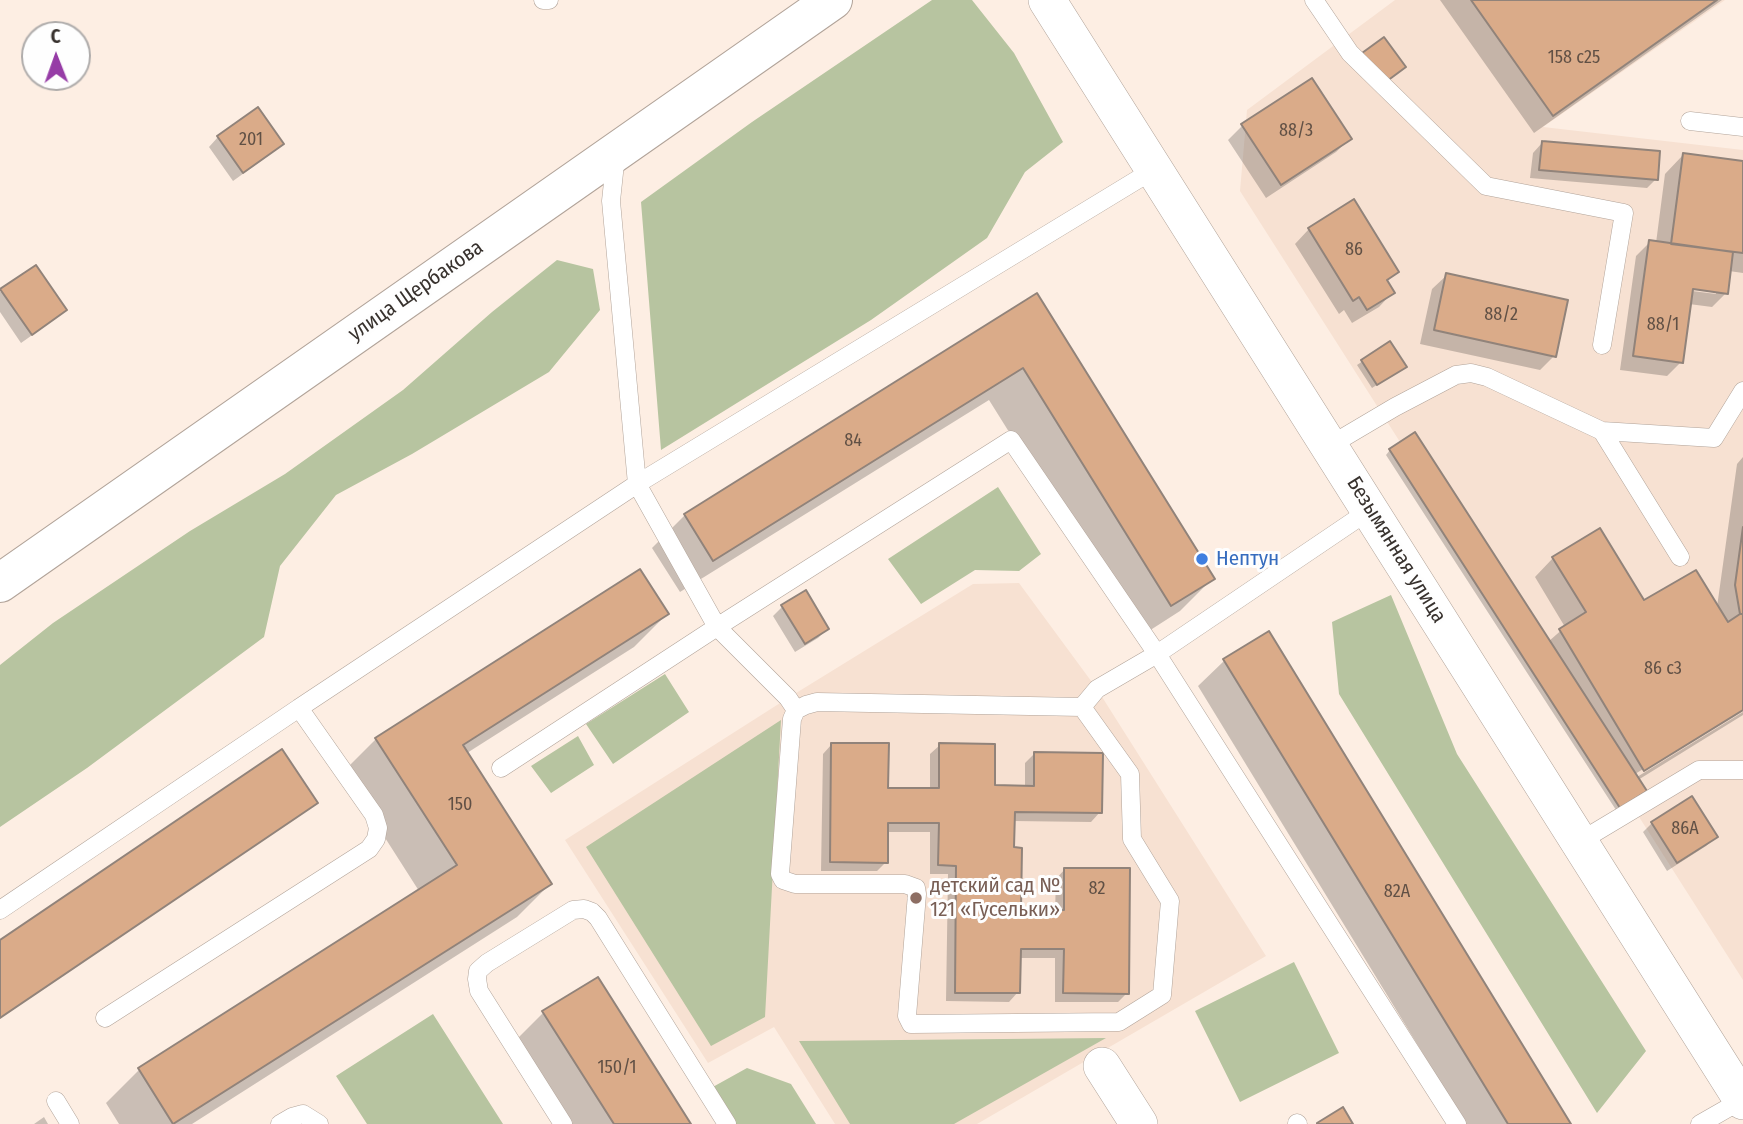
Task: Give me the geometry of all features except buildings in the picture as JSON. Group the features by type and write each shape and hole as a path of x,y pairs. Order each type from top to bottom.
{"main road":[{"name":"улица Щербакова","path":"0,583 833,0"}],"street":[{"name":"Безымянная улица","path":"1047,0 1743,1101"},
{"path":"1102,1066 1139,1124"}],"lane":[{"path":"543,0 549,0"},
{"path":"1314,0 1350,53 1486,186 1623,214 1602,345"},
{"path":"1689,121 1743,127"},
{"path":"616,150 611,201 637,484 717,627 788,698 796,710"},
{"path":"0,910 637,484 1155,169"},
{"path":"1329,446 1455,375 1471,373 1487,377 1602,431 1714,438 1743,391"},
{"path":"1602,431 1680,557"},
{"path":"501,768 1011,440 1157,654 1457,1124"},
{"path":"1082,707 1097,689 1157,654 1370,510"},
{"path":"817,702 1082,707 1130,774 1132,839 1170,901 1162,995 1119,1022 911,1024 907,1016 916,888 905,884 795,884 783,880 780,874 792,719 796,710 817,702"},
{"path":"104,1018 369,849 376,839 378,828 374,815 299,708"},
{"path":"1579,842 1699,770 1743,770"},
{"path":"563,1124 479,991 477,979 478,971 487,963 573,910 584,909 598,918 727,1124"},
{"path":"56,1101 70,1124"},
{"path":"1700,1124 1743,1101"},
{"path":"280,1124 303,1114 319,1124"}],"shaded area":[{"path":"1395,0 1725,0 1543,127 1743,150 1743,980 1240,191 1247,110"},
{"name":"детский сад № 121 «Гусельки»","path":"1019,583 1097,689 1266,956 977,1124 835,1124 774,1027 708,1063 565,840 973,584"}],"green space":[{"path":"932,0 972,0 1014,53 1063,142 1025,172 987,238 871,320 661,450 641,202 752,122"},
{"path":"557,260 593,269 600,310 549,372 412,454 336,495 280,566 264,637 87,768 0,827 0,665 53,623 190,531 285,474 403,390 492,312"},
{"path":"998,487 1041,554 1019,571 975,570 921,604 888,559"},
{"path":"1391,595 1457,754 1646,1051 1597,1113 1339,694 1332,622"},
{"path":"665,674 689,712 613,764 586,724"},
{"path":"781,720 765,1017 711,1046 586,847"},
{"path":"578,736 594,765 551,793 531,766"},
{"path":"1294,962 1339,1053 1240,1102 1195,1011"},
{"path":"433,1014 503,1124 367,1124 336,1076"},
{"path":"1106,1038 954,1124 850,1124 799,1041"},
{"path":"747,1068 791,1084 816,1124 735,1124 711,1088"}],"place":[{"name":"Нептун","path":"1202,559"},
{"name":"детский сад № 121 «Гусельки»","path":"916,898"}]}
